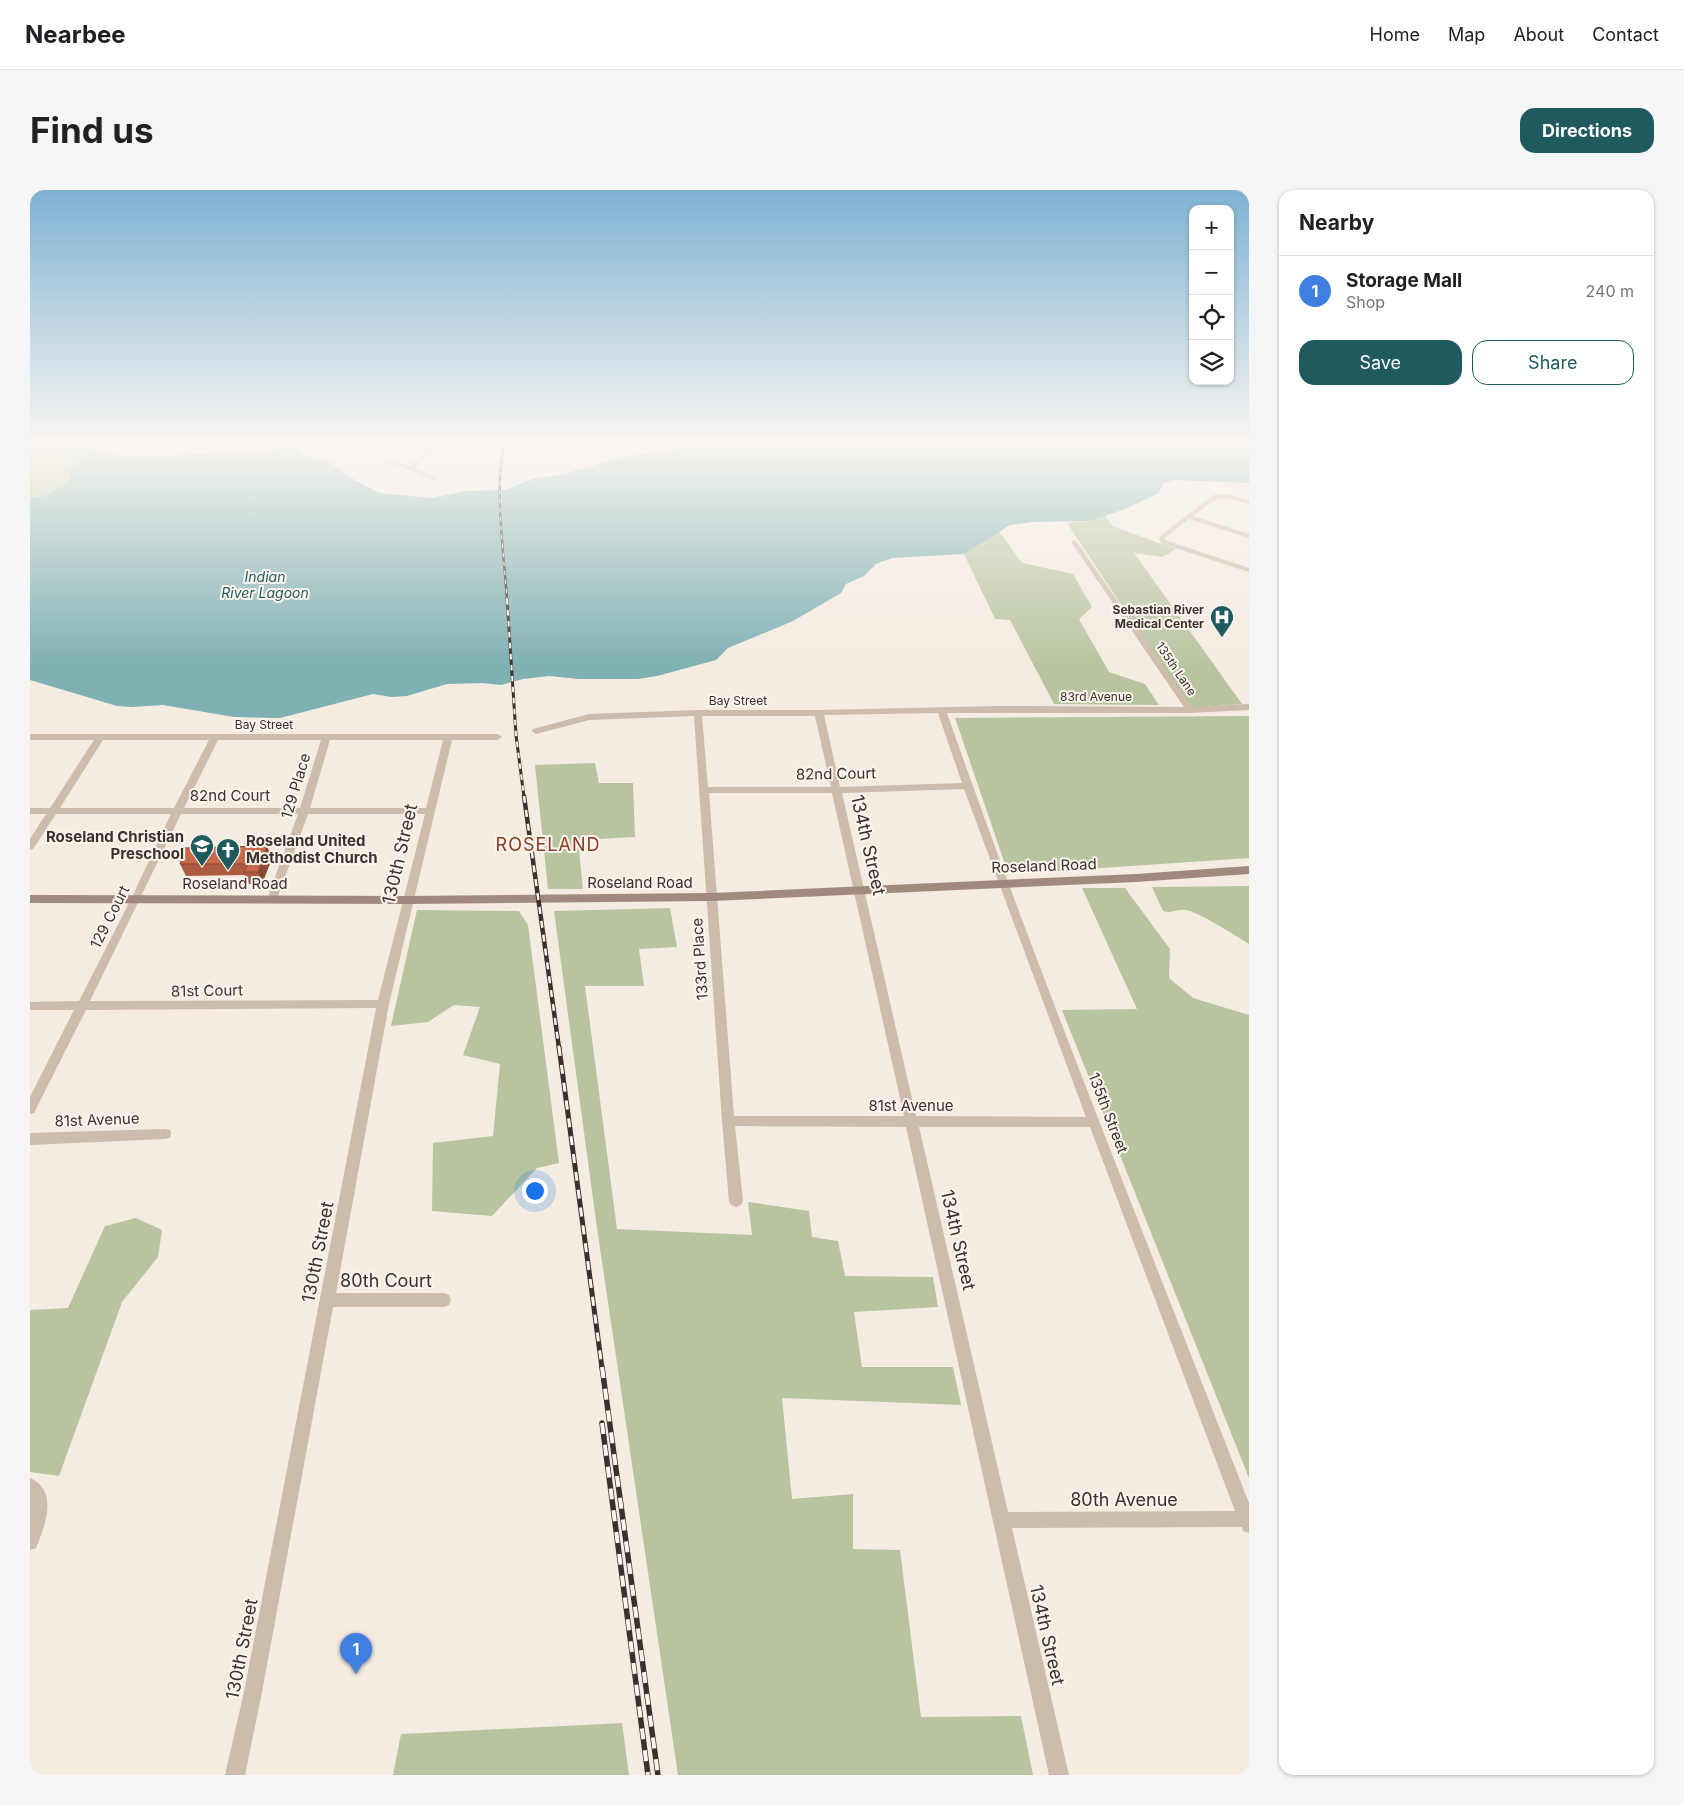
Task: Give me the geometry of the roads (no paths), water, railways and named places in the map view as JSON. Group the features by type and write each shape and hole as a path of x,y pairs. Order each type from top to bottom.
{"main road":[{"name":"Roseland Road","path":"30,899 409,900 711,897 1136,878 1249,870"}],"street":[{"path":"1186,519 1162,537 1162,540 1165,543 1249,570"},
{"path":"1195,519 1249,536"},
{"name":"135th Lane","path":"1074,542 1190,710"},
{"name":"83rd Avenue","path":"942,711 998,709 1190,710 1249,707"},
{"name":"Bay Street","path":"536,731 589,718 698,713 942,711"},
{"name":"135th Street","path":"942,711 968,786 1094,1122 1248,1522"},
{"name":"133rd Place","path":"698,713 728,1121 736,1202"},
{"name":"134th Street","path":"819,713 1059,1775"},
{"name":"Bay Street","path":"30,737 448,738 498,736"},
{"path":"30,847 100,737"},
{"name":"129 Place","path":"272,899 304,811 326,737"},
{"name":"129 Court","path":"30,1109 136,899 214,738"},
{"name":"130th Street","path":"235,1775 253,1692 384,1004 448,738"},
{"name":"82nd Court","path":"704,790 836,790 968,786"},
{"name":"82nd Court","path":"30,811 430,811"},
{"name":"81st Court","path":"30,1006 384,1004"},
{"name":"81st Avenue","path":"728,1121 1094,1122"},
{"name":"81st Avenue","path":"30,1139 166,1134"},
{"name":"80th Court","path":"328,1300 444,1300"},
{"path":"30,1542 39,1517 34,1490"},
{"name":"80th Avenue","path":"1001,1520 1248,1522"}],"water":[{"name":"Indian River Lagoon","path":"30,519 1096,519 1090,521 1033,522 1010,525 964,554 892,558 876,564 864,576 846,584 841,593 793,621 728,648 716,660 657,676 638,679 579,679 549,676 523,679 501,685 482,683 447,684 407,696 391,697 373,694 280,718 234,717 163,705 117,706 30,680"}],"railway":[{"path":"501,519 507,600"},
{"path":"507,599 516,735 524,797"},
{"path":"524,796 559,1048"},
{"path":"559,1047 602,1368"},
{"path":"602,1367 658,1775"},
{"path":"602,1423 648,1775"}],"place":[{"name":"Sebastian River Medical Center","path":"1222,638"},
{"name":"Roseland Christian Preschool","path":"202,867"},
{"name":"Roseland United Methodist Church","path":"228,871"},
{"name":"Storage Mall","path":"356,1674"}],"district":[{"name":"ROSELAND","path":"548,845"}]}
